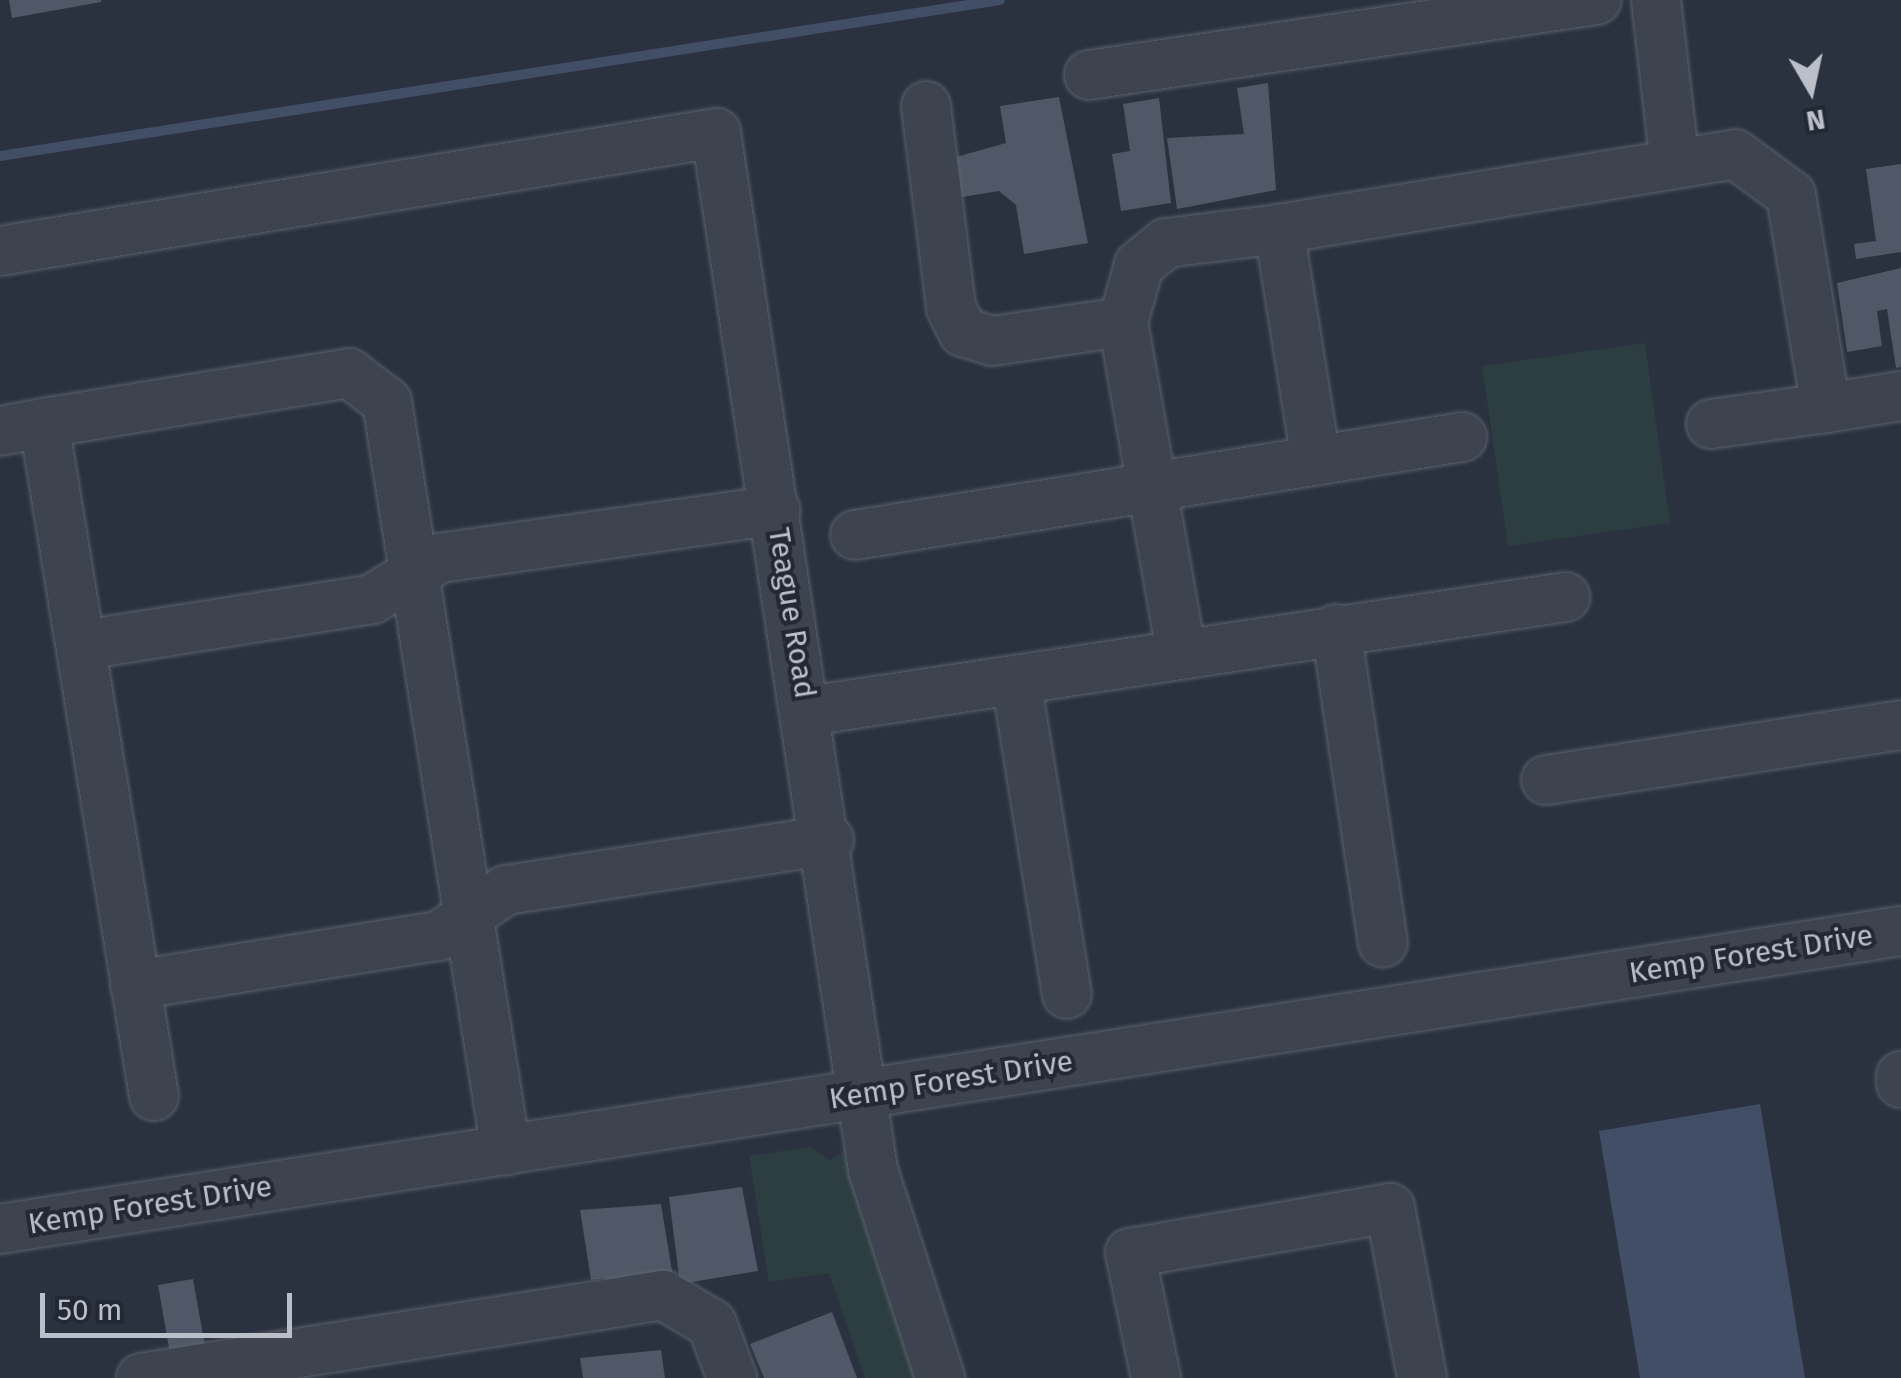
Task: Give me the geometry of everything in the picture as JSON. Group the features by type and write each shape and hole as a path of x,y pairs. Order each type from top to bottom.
{"street":[{"path":"1089,75 1596,0"},
{"path":"1656,0 1675,164"},
{"path":"926,106 951,308 963,332 992,341 1122,322"},
{"name":"Teague Road","path":"0,251 716,132 868,1093 873,1170 940,1378"},
{"path":"1181,652 1122,322 1139,265 1166,243 1279,230 1735,154 1790,195 1826,408"},
{"path":"1279,230 1316,460"},
{"path":"154,1096 83,645 22,427 349,373 387,402 506,1151"},
{"path":"1711,424 1901,396"},
{"path":"855,535 1462,438"},
{"path":"83,645 372,599 414,579 440,558 776,510"},
{"path":"808,711 1336,628 1565,597"},
{"path":"1336,628 1384,942"},
{"path":"1016,680 1067,994"},
{"path":"1546,780 1901,725"},
{"path":"135,986 439,936 506,890 829,840"},
{"name":"Kemp Forest Drive","path":"0,1229 1901,931"},
{"path":"1156,1378 1130,1253 1390,1208 1422,1378"},
{"path":"141,1378 663,1295 712,1324 732,1378"}],"shaded area":[{"path":"1645,343 1670,523 1508,546 1482,366"},
{"path":"871,1134 940,1378 865,1378 829,1273 769,1282 749,1156 810,1147 830,1160"}],"water":[{"path":"1760,1104 1805,1378 1640,1378 1599,1131"}],"building":[{"path":"9,0 101,0 101,2 12,18"},
{"path":"1268,83 1276,190 1177,209 1167,138 1244,134 1237,88"},
{"path":"1059,97 1088,243 1024,254 1016,205 999,191 962,197 956,157 1006,143 1000,106"},
{"path":"1159,98 1171,203 1121,211 1112,154 1130,151 1123,104"},
{"path":"1901,164 1901,252 1856,259 1854,244 1876,241 1866,169"},
{"path":"1901,268 1901,367 1896,368 1887,309 1877,311 1882,346 1847,352 1837,283"},
{"path":"742,1187 758,1271 680,1284 669,1197"},
{"path":"661,1204 674,1283 609,1294 606,1278 591,1280 580,1210"},
{"path":"193,1279 205,1346 170,1354 158,1285"},
{"path":"832,1312 857,1378 764,1378 750,1344"},
{"path":"661,1350 665,1378 583,1378 580,1358"}],"waterway":[{"path":"0,156 1000,0"}]}
